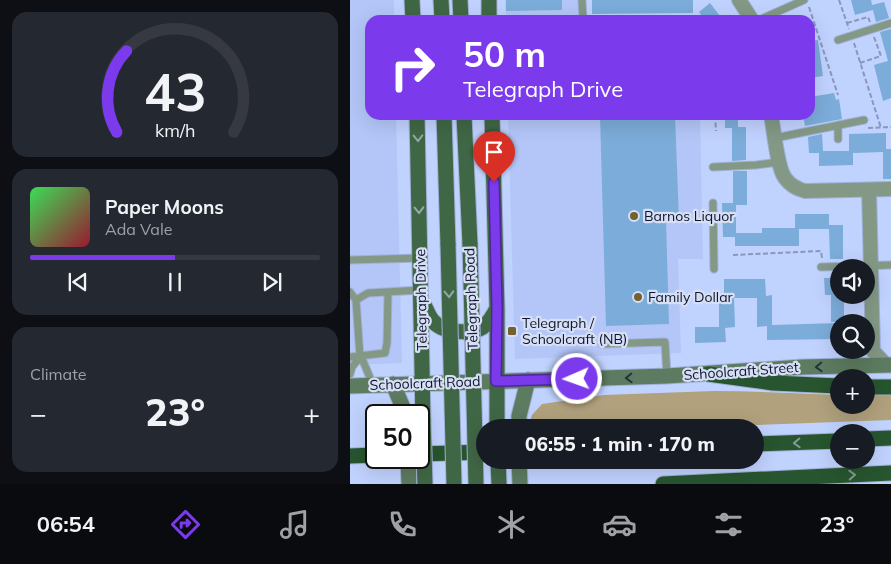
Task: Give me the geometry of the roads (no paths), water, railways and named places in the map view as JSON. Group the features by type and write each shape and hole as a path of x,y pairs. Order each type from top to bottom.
{"highway":[{"path":"708,374 773,383 830,386"},
{"path":"875,387 891,388"},
{"path":"875,439 891,438"},
{"path":"764,444 830,441"},
{"path":"430,454 476,452"},
{"path":"350,456 365,455"},
{"path":"663,484 891,473"}],"main road":[{"path":"412,0 413,15"},
{"path":"441,0 442,15"},
{"path":"460,0 461,15"},
{"path":"489,0 489,15"},
{"name":"Telegraph Drive","path":"417,120 425,484"},
{"name":"Telegraph Road","path":"444,120 454,484"},
{"name":"Telegraph Road","path":"464,120 470,244 476,484"},
{"path":"492,120 497,308 497,419"},
{"path":"421,294 432,321 443,328 456,331 473,331 484,326 497,308"},
{"name":"Schoolcraft Street","path":"590,379 708,374 803,367 888,365"},
{"name":"Schoolcraft Road","path":"350,386 590,379"},
{"path":"520,419 528,380"},
{"path":"393,384 401,404"},
{"path":"408,469 409,484"},
{"path":"498,469 499,484"},
{"path":"519,469 520,484"}],"street":[{"path":"739,0 749,15"},
{"path":"772,120 779,162 784,178 789,184 805,191 891,189"},
{"path":"869,190 871,259"},
{"path":"872,304 874,351 888,365"}],"lane":[{"path":"582,0 583,15"},
{"path":"771,15 806,1"},
{"path":"838,40 891,23"},
{"path":"775,138 864,120"},
{"path":"838,125 838,139"},
{"path":"713,167 756,166 779,162"},
{"path":"713,203 714,269"},
{"path":"350,260 420,258"},
{"path":"821,264 830,264"},
{"path":"875,266 891,265"},
{"path":"350,292 356,300 360,357 374,385"},
{"path":"350,358 385,353 387,343 388,292"},
{"path":"356,300 368,293 421,294"},
{"path":"602,344 665,342 667,376"},
{"path":"350,374 352,367 360,357"}],"place":[{"name":"Barnos Liquor","path":"634,216"},
{"name":"Family Dollar","path":"638,297"},
{"name":"Telegraph / Schoolcraft (NB)","path":"512,331"}]}
